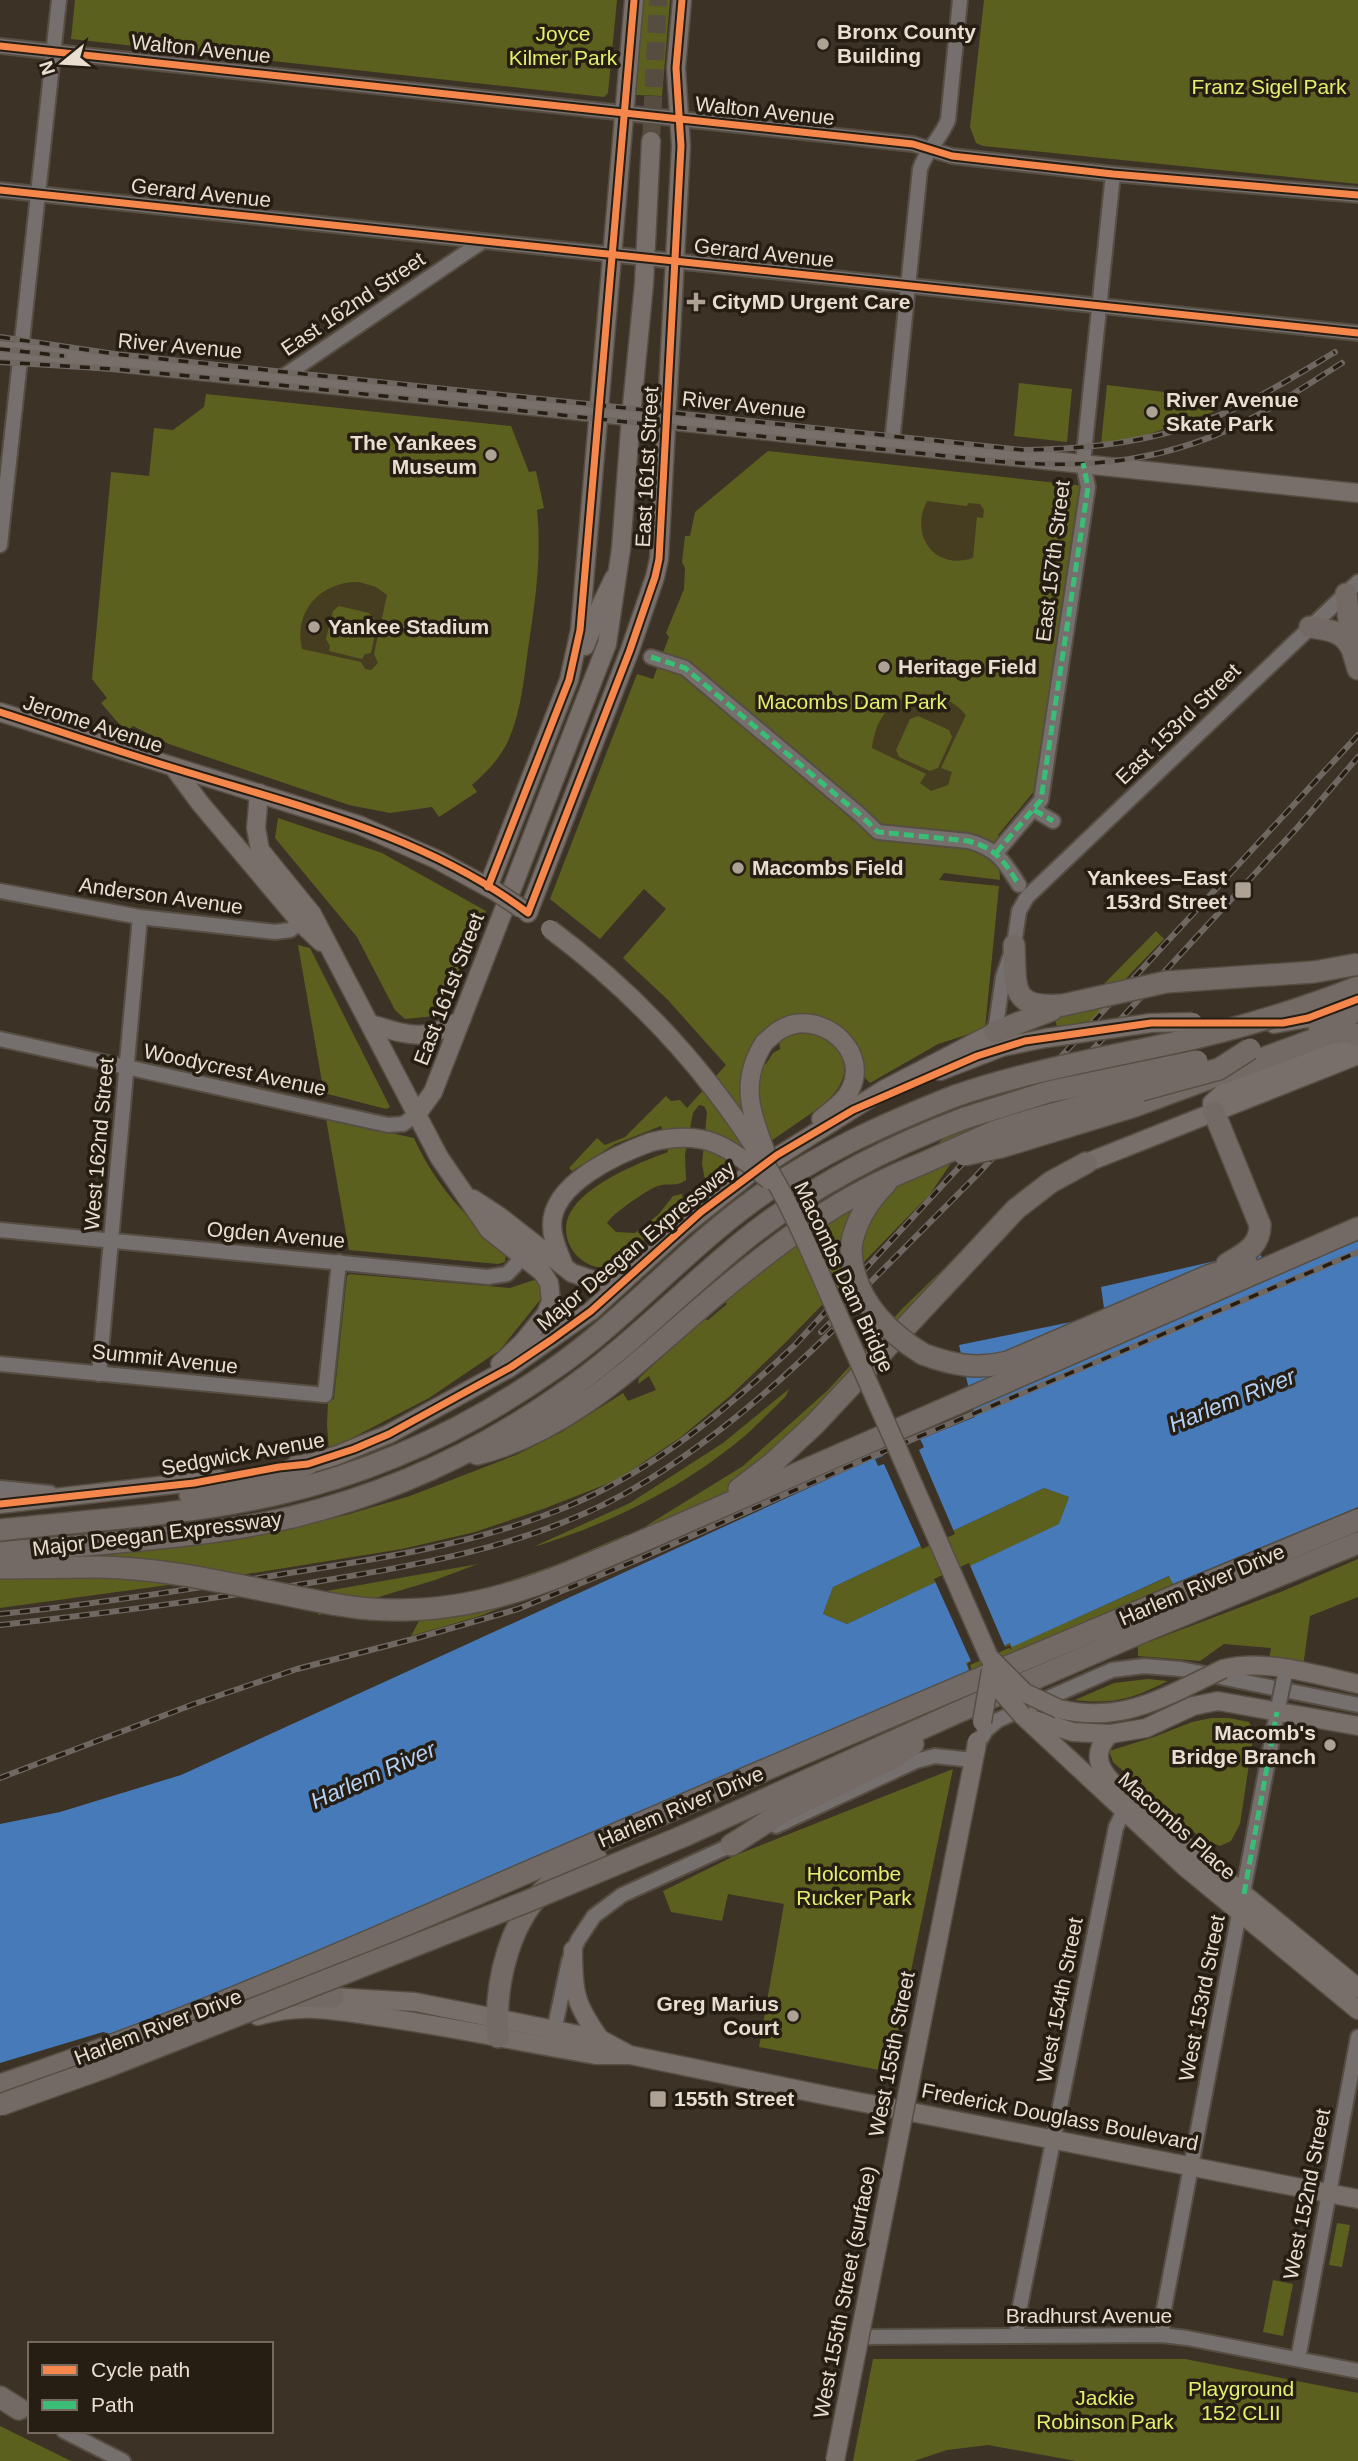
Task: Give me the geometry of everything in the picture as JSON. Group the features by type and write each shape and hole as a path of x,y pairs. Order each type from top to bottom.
{"highway":[{"path":"1352,588 1355,659"},
{"path":"1310,627 1339,632 1346,638 1355,659"},
{"path":"1014,945 1017,987 1025,1000 1038,1011"},
{"path":"995,1032 1038,1011 1173,981 1314,972 1358,964"},
{"name":"Major Deegan Expressway","path":"0,1530 194,1509 279,1493 382,1462 499,1405 570,1357 718,1229 771,1188 849,1143 954,1096 1041,1070 1231,1029 1358,987"},
{"name":"Major Deegan Expressway","path":"0,1553 267,1522 350,1500 445,1462 513,1426 593,1372 743,1241 803,1198 889,1150 1006,1104 1058,1090 1250,1049 1358,1011"},
{"path":"921,1164 1000,1147 1135,1106 1326,1035 1344,1031 1358,1035"},
{"path":"445,1462 507,1446 563,1417 622,1377 708,1301 800,1228 876,1182 993,1132 1219,1069 1250,1049"},
{"path":"1208,1276 1250,1250 1257,1241 1260,1225 1214,1112"},
{"path":"696,1517 752,1480 787,1451 1016,1209 1051,1182 1086,1163"},
{"path":"896,1174 868,1203 857,1224 852,1247 854,1273 864,1298 888,1330 912,1347 955,1365 983,1367 1020,1359 1208,1276 1245,1264 1358,1216"},
{"path":"0,1569 99,1567 161,1570 369,1609 407,1611 446,1608 488,1600 542,1584 1358,1228"},
{"path":"48,1525 149,1501 224,1489 280,1475 308,1464"},
{"name":"Harlem River Drive","path":"0,2105 234,2017 558,1889 686,1835 958,1712 1146,1619 1358,1520"},
{"name":"Harlem River Drive","path":"0,2085 102,2050 237,1997 653,1819 1146,1619 1358,1543"},
{"path":"731,1844 784,1811 891,1759 958,1712"},
{"path":"497,2027 499,1990 509,1950 520,1924 534,1902 552,1882 596,1858 653,1819"},
{"path":"237,1997 332,2003"}],"main road":[{"name":"East 161st Street","path":"491,889 569,680 580,631 634,0"},
{"name":"East 161st Street","path":"525,911 647,599 659,559 681,146 676,68 682,0"},
{"name":"East 161st Street","path":"417,1114 433,1092 607,644 619,568 646,259 651,141"},
{"name":"River Avenue","path":"0,349 108,363 281,378 1358,492"},
{"path":"590,528 593,566 607,644"},
{"path":"569,680 619,568"},
{"path":"607,644 647,599"},
{"name":"Jerome Avenue","path":"0,712 175,769 200,803 307,919"},
{"name":"Macombs Dam Bridge","path":"175,769 335,817 388,837 491,889 550,929 607,974 673,1039 731,1111 780,1189 800,1228 989,1657"},
{"name":"Jerome Avenue","path":"259,793 256,828 260,850 334,955 446,1168 489,1230 529,1251"},
{"path":"853,1110 1012,1044 1151,1023 1283,1023 1308,1018 1358,999"},
{"path":"371,1024 418,1036 442,1031 461,1020"},
{"path":"780,1189 755,1122 749,1095 752,1067 764,1044 776,1032 792,1025 813,1024 827,1028 839,1037 853,1058 854,1081 848,1094 796,1143"},
{"name":"Major Deegan Expressway","path":"477,1385 511,1367 568,1328 722,1195 796,1143 911,1074 995,1032"},
{"path":"1214,1112 1212,1103 1222,1094 1358,1041"},
{"path":"1086,1163 1358,1055"},
{"path":"566,1269 556,1247 552,1226 557,1203 573,1185 594,1170 651,1142 682,1136 714,1141 730,1149 780,1189"},
{"path":"529,1251 579,1276 593,1280 625,1279"},
{"path":"477,1385 523,1342 550,1305 552,1292 547,1279 529,1251"},
{"name":"Sedgwick Avenue","path":"0,1504 194,1483 308,1464 389,1434 477,1385"},
{"path":"989,1657 1025,1693 1059,1709"},
{"name":"Macombs Place","path":"989,1657 996,1695 1028,1719 1127,1805 1244,1894 1358,1988"},
{"path":"996,1695 1059,1709 1098,1714 1122,1712 1148,1705 1223,1668 1250,1665 1285,1674 1358,1684"},
{"name":"West 155th Street","path":"834,2461 982,1722 996,1695"},
{"path":"982,1722 999,1716 1028,1719 1073,1732 1110,1734 1146,1728 1193,1706 1209,1702 1278,1707 1358,1726"},
{"name":"Macombs Place","path":"1110,1734 1101,1745 1099,1762 1127,1805 1185,1867 1358,2010"},
{"path":"573,1950 576,1997 581,2011 600,2039"},
{"name":"Frederick Douglass Boulevard","path":"332,2003 451,2018 553,2038 600,2039 630,2055"},
{"name":"Harlem River Drive","path":"0,2116 253,2017 332,2003"},
{"name":"Frederick Douglass Boulevard","path":"553,2038 597,2055 630,2055 1358,2199"}],"street":[{"path":"0,545 59,0"},
{"path":"891,443 920,169 948,120 960,0"},
{"name":"Walton Avenue","path":"0,46 913,144 952,156 1113,174 1358,195"},
{"name":"East 157th Street","path":"996,853 1041,800 1088,487 1083,463 1113,174"},
{"name":"Gerard Avenue","path":"0,190 1358,333"},
{"name":"East 162nd Street","path":"281,378 483,241"},
{"name":"East 153rd Street","path":"1023,891 1352,588"},
{"path":"651,657 685,668 878,832 968,841 981,844 996,853 1023,891 1014,945 1003,977 995,1032"},
{"path":"1034,810 1054,821"},
{"name":"Anderson Avenue","path":"0,891 139,917 275,932 290,930 307,919"},
{"name":"West 162nd Street","path":"99,1374 139,917"},
{"name":"Woodycrest Avenue","path":"0,1039 388,1125 403,1124 417,1114"},
{"name":"Ogden Avenue","path":"0,1230 494,1277 507,1274 529,1251"},
{"name":"Summit Avenue","path":"0,1364 325,1395 338,1262"},
{"path":"0,1488 76,1494"},
{"name":"West 155th Street (surface)","path":"834,2461 972,1760 981,1736 996,1721 1102,1673 1122,1667 1156,1666 1181,1669 1358,1705"},
{"name":"West 153rd Street","path":"1162,2335 1163,2314 1190,2166 1241,1913 1285,1674"},
{"path":"553,2038 573,1950 594,1916 607,1904 731,1844 916,1761 935,1756 972,1760"},
{"name":"West 154th Street","path":"1017,2336 1018,2316 1116,1827 1127,1805"},
{"name":"West 152nd Street","path":"1298,2359 1358,2037"},
{"name":"Bradhurst Avenue","path":"858,2337 1162,2335 1358,2371"},
{"path":"68,2433 123,2461"}],"green space":[{"name":"Joyce Kilmer Park","path":"75,0 617,0 608,93 604,97 71,39"},
{"path":"643,0 670,0 662,96 636,95"},
{"name":"Franz Sigel Park","path":"984,0 1358,0 1358,184 983,146 976,143 970,127"},
{"path":"1019,383 1072,389 1067,442 1014,436"},
{"name":"River Avenue Skate Park","path":"1107,385 1213,398 1213,412 1144,436 1101,444"},
{"name":"Yankee Stadium","path":"206,394 511,426 529,472 536,471 544,508 537,510 537,580 516,717 502,752 472,785 477,792 439,817 432,807 390,813 349,805 169,744 133,726 126,732 101,703 107,698 92,679 111,472 149,476 154,428 173,430 204,407"},
{"name":"Macombs Dam Park","path":"768,451 1085,486 1079,497 1036,789 998,835 1000,880 944,873 939,880 999,886 985,1029 938,1044 870,1083 859,1066 847,1034 840,1027 827,1021 799,1016 770,1027 747,1054 766,1064 773,1053 780,1049 779,1039 805,1032 814,1032 829,1038 836,1045 843,1060 843,1077 835,1092 826,1103 706,1186 702,1164 707,1112 704,1106 699,1105 693,1113 685,1155 686,1180 653,1188 623,1208 607,1223 616,1232 635,1233 659,1214 673,1196 682,1194 684,1203 625,1260 610,1267 598,1267 587,1263 571,1247 566,1225 570,1213 600,1184 628,1168 668,1152 661,1126 615,1144 572,1171 569,1168 597,1138 605,1145 625,1137 666,1096 671,1101 680,1100 687,1108 726,1065 667,999 623,958 666,909 644,889 600,939 550,899 637,674 653,679 669,637 666,633 684,589 685,568 682,562 685,536 690,536 695,512"},
{"path":"278,818 382,853 486,911 445,1004 435,1016 405,1019 395,1010 357,937 275,838"},
{"path":"1156,931 1164,939 1130,974 1092,1021 1057,1027 1051,1000 1101,987"},
{"path":"298,945 310,948 390,1107 386,1109 324,1093"},
{"path":"326,1119 414,1138 432,1171 453,1200 506,1252 505,1262 498,1264 349,1250"},
{"path":"977,1125 930,1194 785,1343 730,1396 681,1437 617,1480 475,1532 402,1549 241,1575 0,1608 0,1577 82,1558 231,1541 346,1515 410,1496 516,1455 560,1433 623,1393 628,1401 656,1390 649,1376 638,1384 639,1378 704,1319 708,1320 727,1304 712,1286 892,1167 938,1144 948,1133"},
{"path":"974,1239 832,1396 729,1491 658,1525 646,1526 743,1466 828,1390 902,1309"},
{"path":"350,1274 510,1288 534,1280 542,1284 544,1295 500,1350 429,1398 329,1450 328,1401 334,1399 347,1276"},
{"path":"789,1389 786,1396 747,1434 698,1471 646,1502 618,1515 533,1547 630,1503 723,1443"},
{"path":"1044,1488 1069,1497 1060,1524 847,1624 823,1614 833,1587"},
{"path":"625,1535 635,1539 557,1585 480,1616 411,1636 419,1621 451,1598 558,1564"},
{"path":"1358,1559 1358,1597 1310,1616 1303,1667 1269,1659 1271,1648 1224,1644 1200,1661 1138,1656 1138,1646 1283,1591"},
{"path":"478,1564 435,1580 319,1615 304,1595"},
{"path":"1170,1576 1173,1584 969,1671 965,1663 1011,1643 1013,1646"},
{"path":"1148,1679 1168,1681 1123,1699 1101,1702 1075,1700 1114,1683"},
{"path":"1211,1718 1249,1722 1254,1731 1240,1824 1231,1841 1220,1846 1202,1839 1113,1762 1109,1751"},
{"name":"Holcombe Rucker Park","path":"953,1769 890,2072 759,2047 784,1904 728,1894 722,1921 671,1912 663,1891 736,1855"},
{"path":"1337,2223 1350,2225 1342,2267 1329,2265"},
{"path":"1273,2280 1293,2284 1283,2336 1263,2332"},
{"name":"Jackie Robinson Park","path":"873,2359 1185,2359 1358,2393 1358,2461 1076,2461 988,2445 947,2450 914,2461 853,2461"},
{"path":"0,2426 71,2461 0,2461"}],"sand":[{"path":"927,501 967,506 968,503 980,504 984,510 983,518 977,517 973,558 947,560 929,548 921,526"},
{"path":"359,582 376,587 387,595 374,654 378,663 371,670 365,669 361,662 302,649 300,635 306,611 322,593 345,583","holes":["339,606 369,613 378,620 371,653 365,654 362,659 329,651 330,646 326,639 333,611"]},
{"path":"913,695 942,697 966,715 941,768 952,772 948,785 931,791 920,783 926,774 872,748 877,727 887,710","holes":["918,716 949,730 952,737 938,768 930,771 899,757 896,750 910,719"]}],"water":[{"name":"Harlem River","path":"1358,1241 1358,1507 1173,1584 1169,1576 1012,1647 1010,1643 966,1663 969,1671 952,1679 393,1922 114,2035 103,2032 0,2063 0,1824 60,1812 181,1775 872,1459 975,1417 959,1345 1105,1315 1101,1287 1259,1251 1270,1278","holes":["1044,1488 1069,1497 1059,1524 847,1624 823,1614 833,1587"]}],"pier":[{"path":"911,1438 913,1442 920,1439 924,1447 919,1450 955,1534 922,1549 884,1464 878,1466 875,1459 883,1456 881,1451"},
{"path":"969,1563 1005,1647 1010,1645 1012,1650 1009,1648 970,1665 972,1671 967,1664 971,1661 934,1579"}],"tunnel":[{"path":"651,141 658,0"}],"railway":[{"path":"0,337 115,354 1023,450 1127,442 1178,430 1241,405 1335,352"},
{"path":"0,349 64,356"},
{"path":"0,362 233,380 1028,464 1096,463 1160,453 1192,444 1256,416 1342,363"},
{"path":"0,1614 217,1585 432,1548 502,1530 571,1505 603,1490 662,1455 743,1392 794,1346 1358,735"},
{"path":"821,1332 976,1176 1297,828 1358,757"},
{"path":"0,1778 194,1704 297,1669 518,1609 1358,1252"},
{"path":"0,1625 201,1600 364,1574 490,1547 531,1534 610,1501 673,1464 745,1410 833,1330"}],"marked path":[{"path":"996,853 1041,800 1088,487 1083,463"},
{"path":"651,657 685,668 878,832 968,841 986,847 1009,869 1019,885"},
{"path":"1034,810 1053,821"},
{"path":"1244,1894 1277,1712"}],"cycle path":[{"path":"488,887 569,680 580,630 634,0"},
{"path":"0,712 359,826 447,863 528,913 630,650 659,559 681,146 676,68 682,0"},
{"path":"0,46 913,144 952,156 1113,174 1358,195"},
{"path":"0,190 1358,333"},
{"path":"0,1504 194,1483 308,1464 389,1434 511,1367 551,1340 591,1311 701,1212 777,1155 853,1110 977,1056 1025,1041 1151,1023 1283,1023 1308,1018 1358,999"}],"place":[{"name":"Bronx County Building","path":"823,44"},
{"name":"CityMD Urgent Care","path":"696,302"},
{"name":"River Avenue Skate Park","path":"1152,412"},
{"name":"The Yankees Museum","path":"491,455"},
{"name":"Yankee Stadium","path":"314,627"},
{"name":"Heritage Field","path":"884,667"},
{"name":"Macombs Field","path":"738,868"},
{"name":"Yankees–East 153rd Street","path":"1243,890"},
{"name":"Macomb's Bridge Branch","path":"1330,1745"},
{"name":"Greg Marius Court","path":"793,2016"},
{"name":"155th Street","path":"658,2099"}],"park label":[{"name":"Playground 152 CLII","path":"1241,2401"}]}
